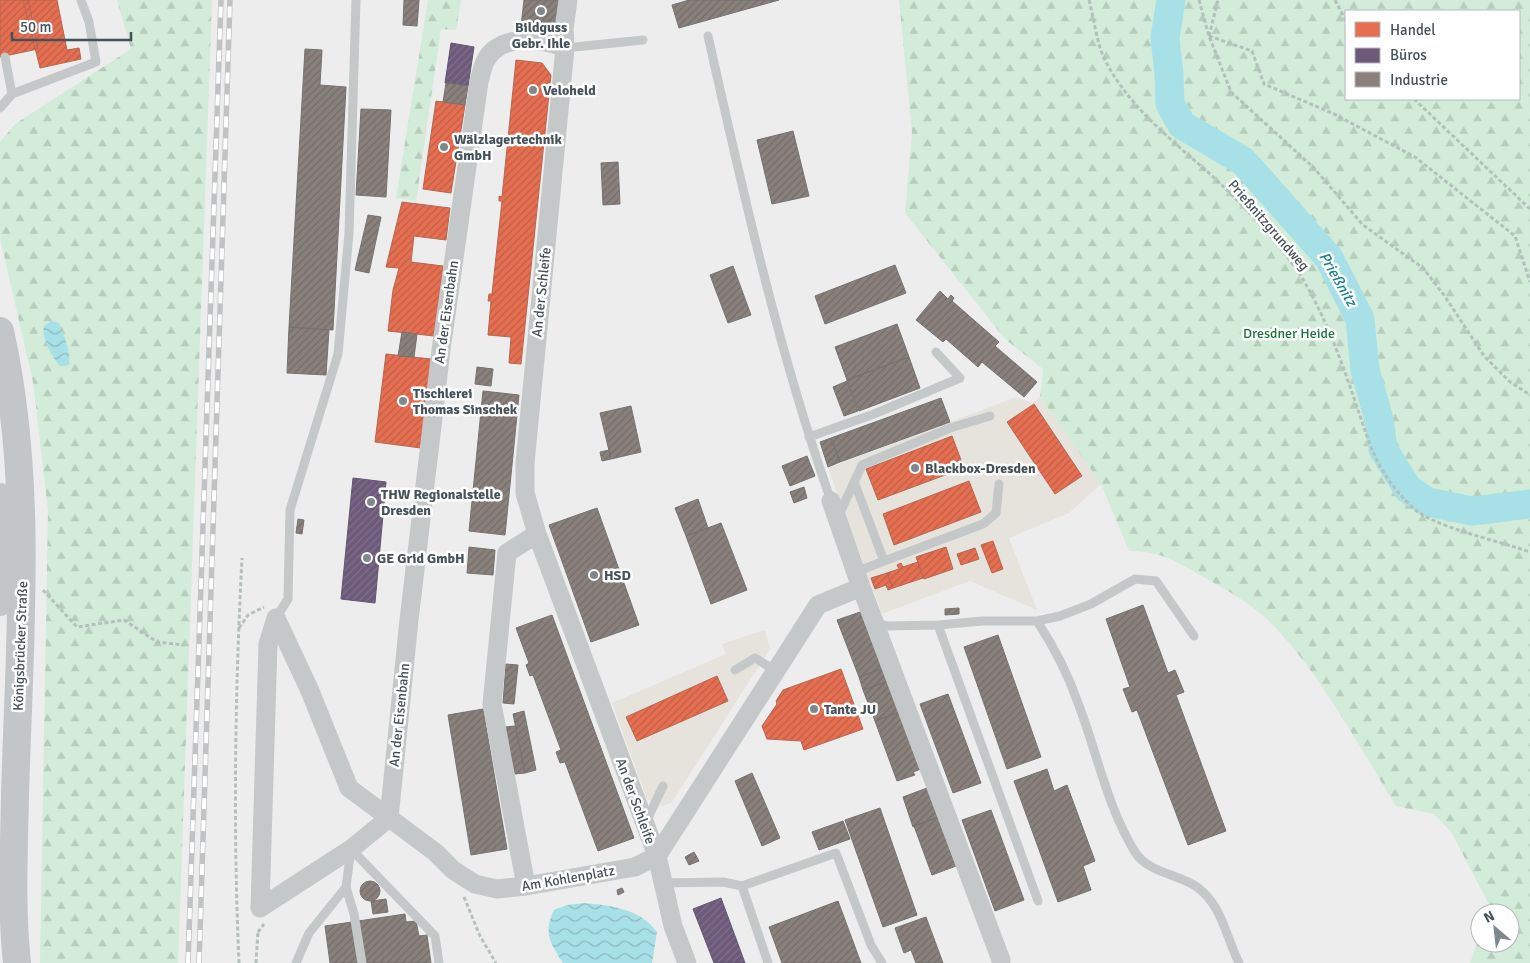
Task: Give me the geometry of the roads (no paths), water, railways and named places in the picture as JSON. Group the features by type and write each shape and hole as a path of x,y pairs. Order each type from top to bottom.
{"main road":[{"name":"Königsbrücker Straße","path":"0,331 15,415 21,500 22,574 13,888 17,963"},
{"name":"Königsbrücker Straße","path":"0,497 0,602"}],"street":[{"name":"An der Schleife","path":"568,0 525,462 525,493 537,534 657,856"},
{"name":"An der Eisenbahn","path":"389,818 409,620 440,350 479,82 484,62 494,50 523,41 551,42 565,48"},
{"path":"834,510 1002,961"},
{"path":"526,886 492,704 507,552 537,534"},
{"name":"An der Schleife","path":"657,856 818,605 859,580"},
{"path":"279,613 349,788 389,818 351,849 260,908 268,644 279,613"},
{"name":"Am Kohlenplatz","path":"389,818 435,852 453,870 475,884 497,889 526,886 635,867 657,856"},
{"path":"657,856 661,883 673,926 687,963"}],"lane":[{"path":"0,108 12,94 96,62 88,22 81,0"},
{"path":"279,613 288,599 290,510 338,354 349,233 356,0"},
{"path":"708,36 767,287 810,437 834,510"},
{"path":"565,48 643,40"},
{"path":"5,57 12,94"},
{"path":"810,437 874,414 960,378 936,352"},
{"path":"834,510 855,484 862,464 950,428 990,416"},
{"path":"855,484 884,562"},
{"path":"859,580 884,562 983,524 996,512 999,484"},
{"path":"875,622 887,626 938,625 982,621 1037,621 1060,616 1091,604 1135,579 1156,581 1194,636"},
{"path":"1037,621 1066,672 1104,782 1120,822 1136,854 1158,870 1197,887 1213,902 1239,963"},
{"path":"938,625 1038,901"},
{"path":"735,670 755,658 776,671"},
{"path":"645,824 663,786"},
{"path":"351,849 346,887 354,914 362,963"},
{"path":"351,849 428,926 435,936 439,963"},
{"path":"661,883 723,882 742,886 836,853 871,945 882,963"},
{"path":"742,886 768,963"},
{"path":"296,963 309,933 346,887"}],"water":[{"path":"51,321 59,323 68,349 69,365 60,366 48,347 43,331 44,326"},
{"path":"584,903 614,907 634,913 650,924 657,932 652,963 563,963 550,938 549,925 551,918 554,910 567,905"}],"waterway":[{"name":"Prießnitz","path":"1171,0 1165,38 1170,104 1182,125 1243,161 1329,258 1360,319 1365,370 1379,419 1383,449 1408,489 1428,502 1472,511 1530,504"}],"railway":[{"path":"188,963 221,0"},
{"path":"199,963 230,0"}],"place":[{"name":"Bildguss Gebr. Ihle","path":"541,11"},
{"name":"Veloheld","path":"533,90"},
{"name":"Wälzlagertechnik GmbH","path":"444,147"},
{"name":"Tischlerei Thomas Sinschek","path":"403,401"},
{"name":"Blackbox-Dresden","path":"915,468"},
{"name":"THW Regionalstelle Dresden","path":"371,502"},
{"name":"GE Grid GmbH","path":"367,558"},
{"name":"HSD","path":"594,575"},
{"name":"Tante JU","path":"814,709"}],"park label":[{"name":"Dresdner Heide","path":"1289,333"}]}
